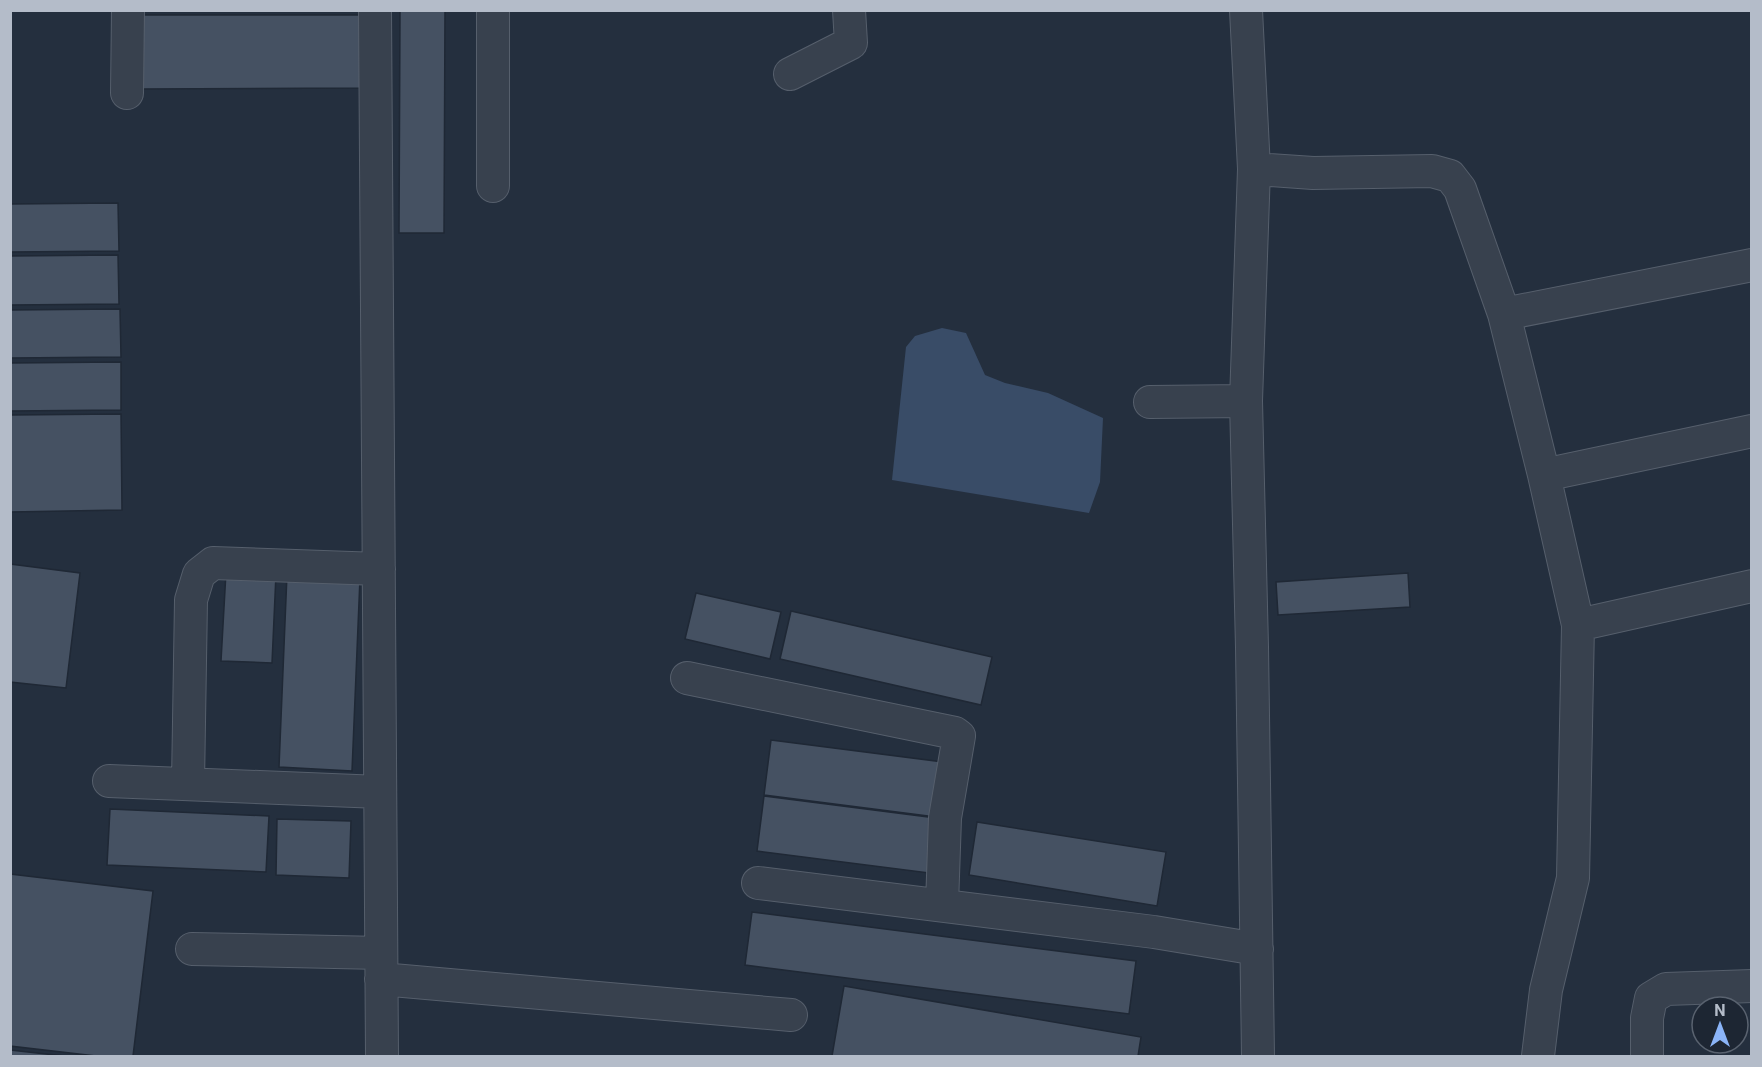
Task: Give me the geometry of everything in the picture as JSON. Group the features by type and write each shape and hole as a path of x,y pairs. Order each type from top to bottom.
{"street":[{"path":"127,93 128,10"},
{"path":"375,10 382,1056"},
{"path":"493,10 494,186"},
{"path":"790,74 851,43 849,10"},
{"path":"1246,10 1254,169 1246,401 1258,1056"},
{"path":"1254,169 1312,173 1432,171 1450,176 1460,189 1504,314 1578,625 1573,878 1546,990 1538,1056"},
{"path":"1504,314 1752,266"},
{"path":"1150,402 1246,401"},
{"path":"1544,475 1752,431"},
{"path":"188,783 191,600 199,574 213,563 379,569"},
{"path":"1578,625 1752,586"},
{"path":"687,678 959,736 945,818 942,906"},
{"path":"109,781 380,792"},
{"path":"758,883 1154,932 1257,949"},
{"path":"192,949 381,966 791,1015"},
{"path":"1647,1056 1647,1018 1651,998 1666,989 1752,986"}],"water":[{"path":"942,328 966,333 985,375 1005,383 1048,393 1103,418 1100,482 1089,513 892,480 906,347 915,336"}],"building":[{"path":"400,10 445,10 444,233 399,233"},
{"path":"138,15 362,15 362,88 139,89"},
{"path":"118,203 119,251 10,252 10,204"},
{"path":"118,255 119,304 10,305 10,256"},
{"path":"120,309 121,357 10,358 10,310"},
{"path":"121,362 121,410 10,411 10,363"},
{"path":"121,414 122,510 10,512 10,415"},
{"path":"10,564 80,573 66,688 10,682"},
{"path":"226,572 276,574 272,663 221,661"},
{"path":"1408,573 1410,607 1278,615 1276,582"},
{"path":"287,574 360,578 352,771 279,767"},
{"path":"696,593 781,612 770,659 685,639"},
{"path":"791,611 992,657 981,705 780,659"},
{"path":"771,740 943,762 936,817 764,795"},
{"path":"764,796 936,818 929,873 757,851"},
{"path":"110,809 269,816 266,872 107,865"},
{"path":"277,819 351,821 349,878 276,875"},
{"path":"977,822 1166,852 1157,906 969,875"},
{"path":"10,874 153,891 133,1056 96,1056 10,1046"},
{"path":"752,912 1136,961 1129,1014 745,965"},
{"path":"844,986 1141,1037 1138,1056 832,1056"},
{"path":"10,1050 64,1056 10,1056"}]}
